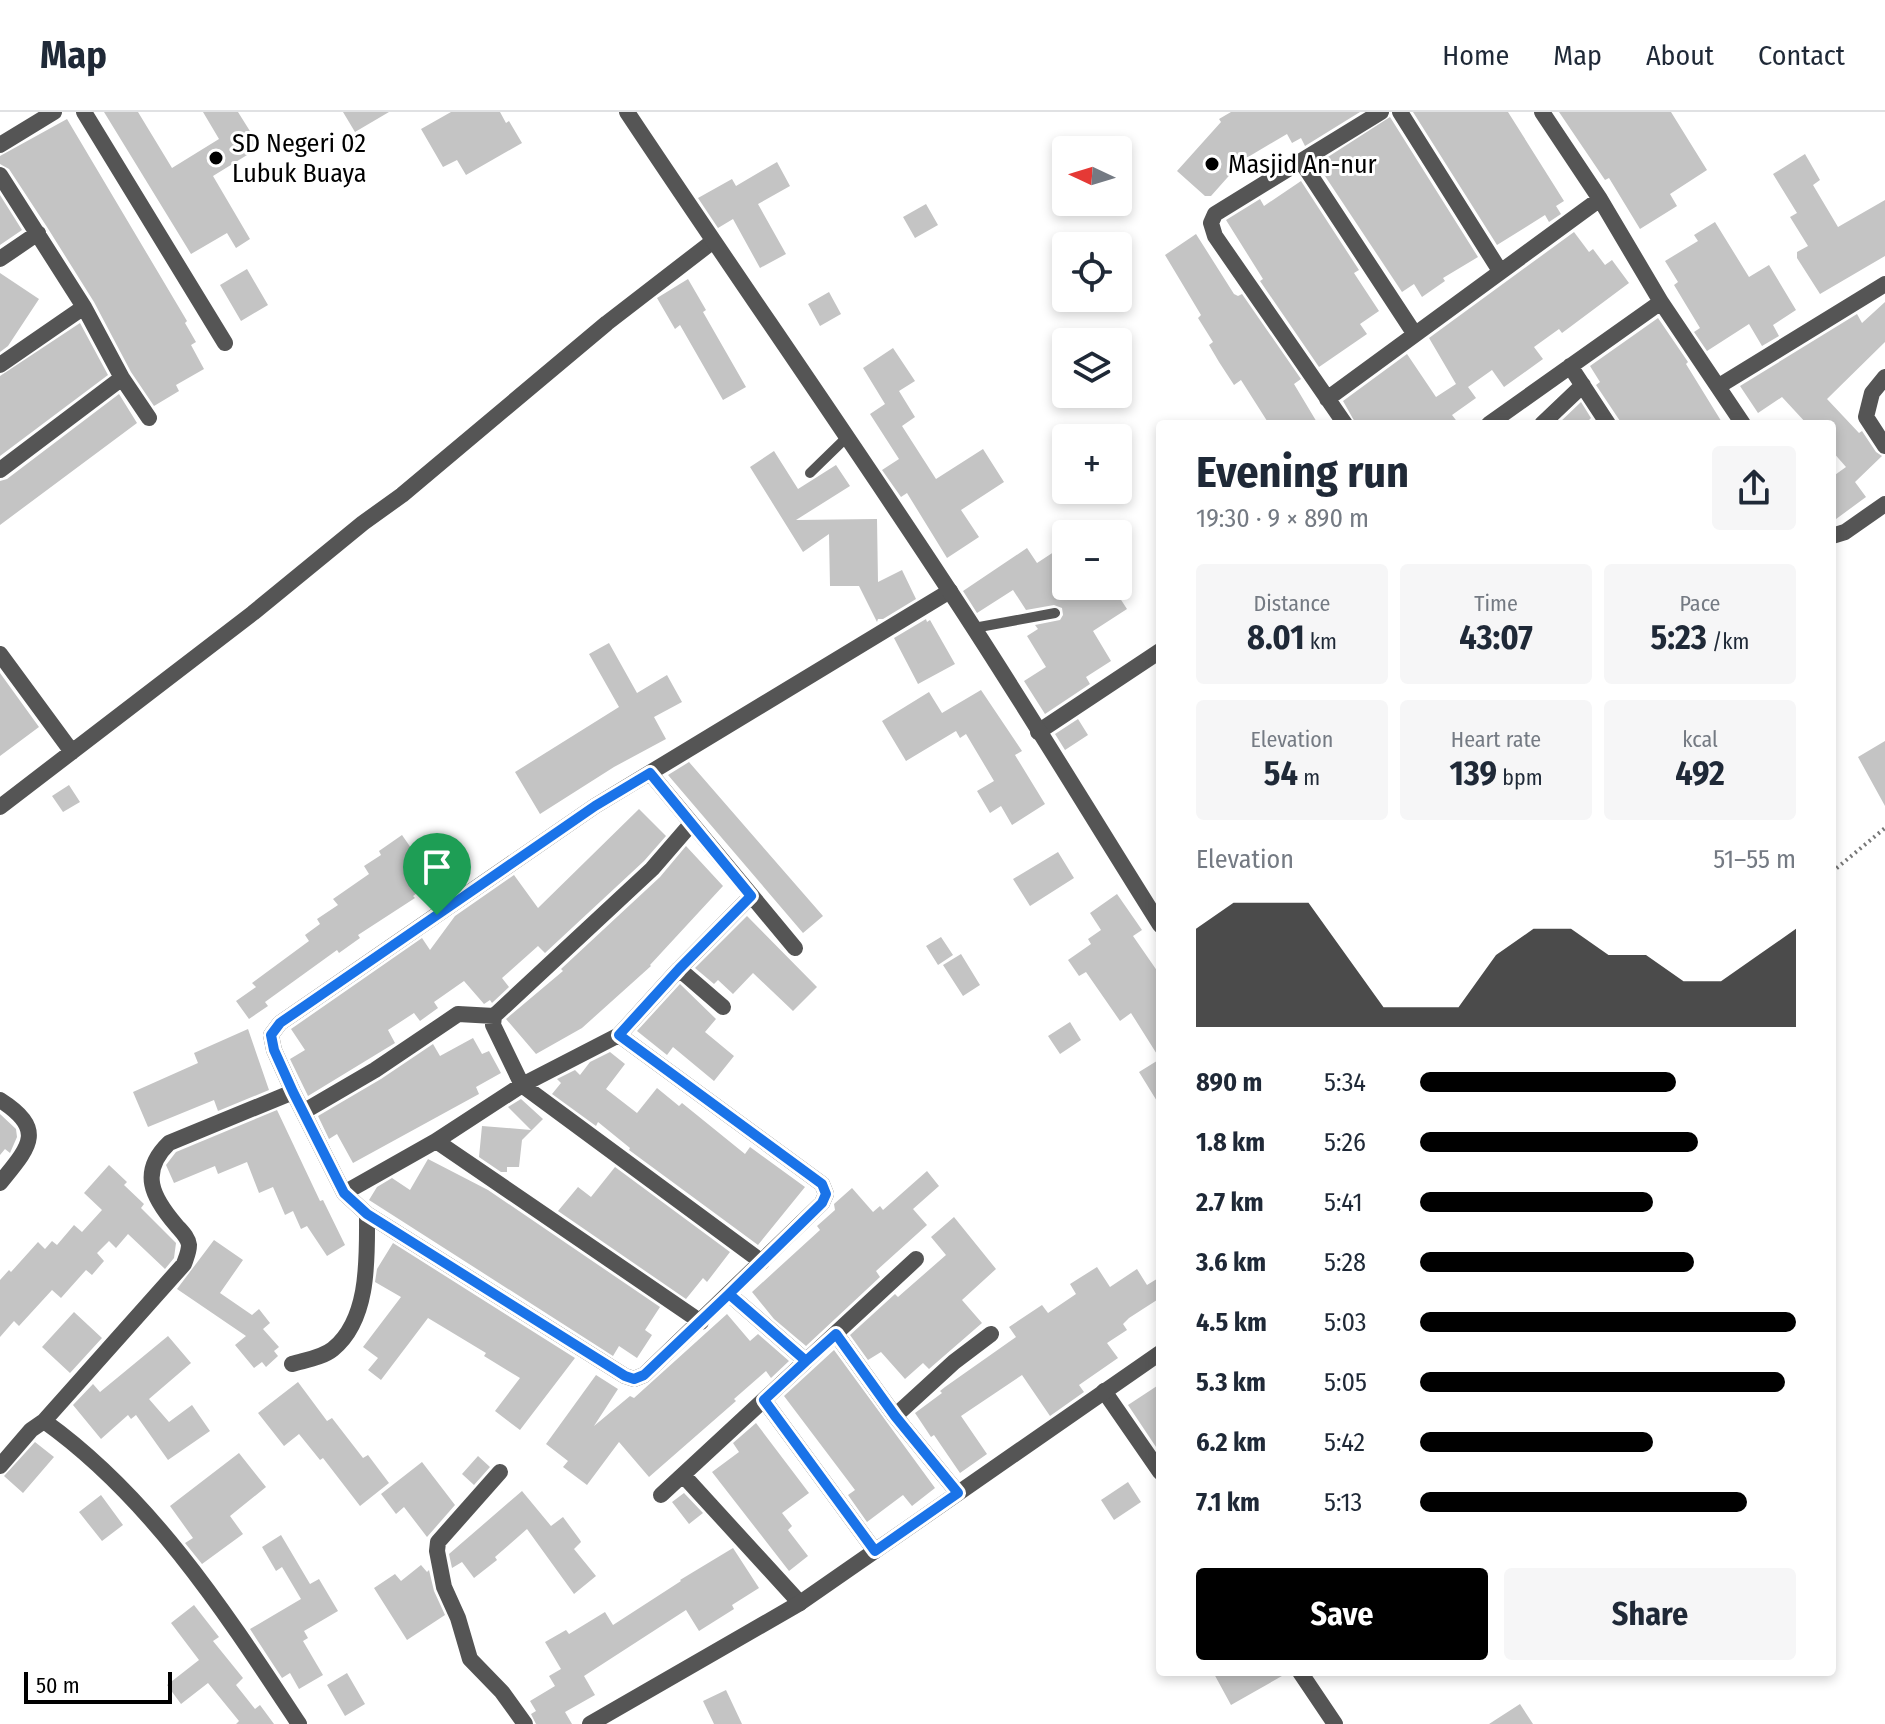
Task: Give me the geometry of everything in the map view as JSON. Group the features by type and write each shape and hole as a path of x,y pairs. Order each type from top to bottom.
{"street":[{"path":"0,145 54,112"},
{"path":"84,112 225,343"},
{"path":"627,112 950,591 1156,919"},
{"path":"1342,420 1215,236 1211,223 1215,214 1381,112"},
{"path":"1400,112 1500,271"},
{"path":"1544,113 1661,302 1740,420"},
{"path":"1301,161 1414,333"},
{"path":"0,175 84,307 122,378 149,418"},
{"path":"1327,399 1600,199"},
{"path":"0,259 38,233"},
{"path":"0,807 402,495 607,323 712,242"},
{"path":"1719,386 1885,284"},
{"path":"1495,420 1661,302"},
{"path":"0,365 84,307"},
{"path":"1570,366 1605,420"},
{"path":"1885,377 1872,393 1866,417 1885,446"},
{"path":"0,470 122,378"},
{"path":"1546,420 1583,385"},
{"path":"1836,535 1845,532 1885,504"},
{"path":"619,1035 822,1184 826,1194 822,1203 701,1322 644,1375 634,1379 367,1214 344,1193 293,1092 274,1050 271,1035 280,1023 595,806 950,591"},
{"path":"0,654 72,752"},
{"path":"1038,732 1156,654"},
{"path":"650,773 795,948"},
{"path":"691,824 652,869 494,1016 493,1025 522,1085 762,1262"},
{"path":"344,1193 436,1141 522,1085 619,1035 751,896"},
{"path":"679,969 723,1007"},
{"path":"303,1112 375,1070 458,1014 494,1016"},
{"path":"0,1466 184,1264 189,1244 162,1208 151,1180 153,1164 159,1152 169,1143 293,1092"},
{"path":"0,1100 20,1113 29,1127 30,1135 24,1152 0,1183"},
{"path":"436,1141 701,1322"},
{"path":"292,1364 333,1349 346,1333 364,1290 367,1214"},
{"path":"661,1495 916,1259"},
{"path":"729,1294 806,1361"},
{"path":"836,1334 895,1416 958,1493"},
{"path":"895,1416 954,1362 991,1334"},
{"path":"590,1724 800,1603 1156,1356"},
{"path":"1104,1391 1156,1466"},
{"path":"764,1400 875,1551"},
{"path":"44,1421 74,1442 111,1475 169,1543 232,1622 299,1724"},
{"path":"500,1472 438,1542 437,1551 444,1587 458,1618 470,1659 502,1692 525,1724"},
{"path":"683,1475 800,1603"},
{"path":"1303,1676 1335,1724"}],"lane":[{"path":"810,473 847,437"},
{"path":"974,628 1055,613"}],"path":[{"path":"1836,869 1885,828"}],"building":[{"path":"104,112 138,112 172,168 219,139 203,112 238,112 260,147 213,176 250,239 236,248 227,233 191,254"},
{"path":"343,112 389,112 355,132"},
{"path":"451,112 500,112 522,143 466,175 457,160 443,167 421,129"},
{"path":"1231,112 1360,112 1305,146 1301,138 1292,143 1287,134 1243,160 1211,196 1205,196 1177,171 1221,122 1219,119"},
{"path":"1413,112 1508,112 1564,201 1556,206 1561,214 1549,222 1545,215 1497,245"},
{"path":"1559,112 1671,112 1707,170 1670,194 1677,206 1640,229 1609,178 1605,180"},
{"path":"1390,117 1478,257 1443,278 1445,281 1422,297 1414,284 1402,292 1317,164"},
{"path":"67,119 187,321 185,323 196,342 191,345 204,369 176,385 179,391 154,406 47,227 9,169 0,164 0,156"},
{"path":"1805,154 1820,180 1813,185 1838,227 1885,200 1885,256 1820,294 1797,258 1797,252 1808,246 1790,217 1797,213 1773,174"},
{"path":"777,162 790,186 758,204 786,254 760,268 733,219 718,228 698,198 732,179 736,186"},
{"path":"1301,181 1359,270 1354,273 1379,311 1360,324 1367,334 1319,367 1260,281 1263,279 1226,220 1260,199 1264,206"},
{"path":"0,195 22,230 0,245"},
{"path":"926,204 938,225 915,238 903,217"},
{"path":"1715,222 1749,277 1769,265 1796,310 1773,325 1779,336 1762,346 1749,324 1707,351 1694,332 1700,328 1674,285 1678,282 1665,261 1698,241 1694,235"},
{"path":"1574,232 1589,252 1593,249 1605,265 1612,260 1629,283 1562,333 1559,329 1534,347 1543,359 1504,387 1492,370 1468,387 1476,398 1452,415 1456,420 1354,420 1343,401 1407,354 1436,397 1456,384 1429,338"},
{"path":"1196,234 1234,294 1242,294 1301,379 1294,384 1316,420 1266,420 1241,380 1234,385 1209,345 1213,342 1198,318 1201,315 1165,255"},
{"path":"247,269 268,305 241,321 220,285"},
{"path":"0,273 39,299 8,346 0,352"},
{"path":"688,279 746,387 723,400 680,325 675,329 657,298"},
{"path":"829,292 841,314 820,326 808,304"},
{"path":"1885,302 1885,342 1827,399 1859,433 1862,431 1882,456 1855,482 1866,497 1836,519 1836,474 1846,467 1836,456 1836,420 1803,420 1782,397 1758,413 1740,386 1857,314 1862,323"},
{"path":"1658,318 1688,362 1686,364 1721,420 1619,420 1596,385 1600,382 1590,366"},
{"path":"80,323 108,375 0,456 0,376"},
{"path":"893,348 915,381 899,391 915,417 902,426 936,479 983,449 1004,482 961,510 979,537 947,558 907,493 901,497 882,470 899,459 870,414 885,404 863,368"},
{"path":"119,394 137,423 0,525 0,481 7,479"},
{"path":"1581,402 1591,418 1589,420 1562,420"},
{"path":"774,451 798,489 836,465 850,486 796,520 877,519 878,582 902,570 916,599 877,622 859,586 830,586 829,534 803,552 750,467"},
{"path":"1027,548 1037,563 1052,553 1052,600 1121,600 1127,609 1093,631 1111,661 1086,677 1090,684 1045,714 1024,681 1046,667 1027,636 1038,629 1035,625 1060,620 1062,608 1054,605 1026,610 1013,590 977,613 963,591"},
{"path":"926,619 927,622 930,620 955,664 918,684 894,638"},
{"path":"609,643 637,693 667,675 682,702 654,717 666,739 614,767 540,814 515,772 619,707 589,654"},
{"path":"0,673 39,727 0,756"},
{"path":"981,690 1022,751 1015,755 1045,804 1012,825 1001,806 990,813 977,791 994,781 966,734 960,738 956,731 906,761 882,721 929,692 942,713"},
{"path":"1078,719 1088,735 1065,750 1055,734"},
{"path":"1885,741 1885,806 1858,757"},
{"path":"689,762 823,916 803,933 668,775"},
{"path":"69,785 80,802 63,812 52,796"},
{"path":"639,809 666,836 644,861 545,953 538,946 502,978 509,987 492,1003 490,1000 484,1004 464,981 434,1002 438,1008 420,1021 414,1013 388,1030 395,1043 308,1096 290,1059 305,1050 291,1029 422,938 430,950 455,916 514,875 538,908"},
{"path":"402,835 434,881 413,896 415,898 358,935 360,938 339,953 337,950 265,1002 268,1006 249,1019 236,1001 256,987 252,983 309,941 305,935 320,924 317,919 338,905 333,899 369,874 364,866"},
{"path":"686,846 723,886 651,966 582,1028 536,1054 506,1019 563,971 561,969 660,877"},
{"path":"1058,852 1074,878 1030,906 1013,879"},
{"path":"1117,894 1142,930 1133,936 1156,969 1156,1053 1131,1013 1120,1021 1086,972 1079,976 1068,960 1091,944 1088,939 1101,930 1090,913"},
{"path":"747,916 817,987 793,1011 753,973 733,994 718,980 714,984 695,968"},
{"path":"941,937 953,955 938,965 926,946"},
{"path":"961,954 980,985 963,996 943,965"},
{"path":"680,984 716,1019 705,1032 734,1056 714,1081 673,1047 667,1055 637,1031"},
{"path":"1070,1022 1081,1040 1060,1054 1048,1036"},
{"path":"248,1029 269,1090 218,1111 214,1100 148,1127 133,1092 198,1063 194,1053"},
{"path":"473,1038 482,1054 489,1051 501,1073 476,1087 479,1094 353,1163 337,1134 329,1139 318,1116 433,1044 440,1056"},
{"path":"610,1052 625,1064 606,1089 637,1113 657,1088 679,1106 682,1103 745,1154 750,1147 805,1187 758,1245 629,1150 598,1122 596,1126 552,1094 561,1083 557,1079 575,1070 580,1075 590,1062"},
{"path":"1156,1061 1156,1100 1139,1072"},
{"path":"521,1099 543,1119 522,1140 519,1167 507,1167 507,1172 501,1172 479,1157 482,1126 531,1130 508,1107"},
{"path":"277,1110 320,1201 323,1200 345,1245 327,1256 307,1226 301,1229 293,1211 285,1215 273,1187 259,1193 247,1162 218,1174 215,1166 174,1183 166,1165 176,1152"},
{"path":"0,1114 16,1129 17,1137 10,1153 5,1149 0,1155"},
{"path":"428,1159 488,1190 660,1307 645,1330 652,1335 637,1358 619,1346 613,1356 369,1200 377,1187 392,1178 410,1190"},
{"path":"109,1165 144,1204 141,1208 176,1243 174,1258 165,1269 128,1234 116,1248 109,1241 97,1253 104,1261 92,1275 86,1270 61,1298 52,1290 19,1326 14,1321 0,1337 0,1280 38,1242 45,1249 52,1241 57,1245 74,1225 82,1232 102,1210 84,1193"},
{"path":"615,1167 730,1252 707,1282 703,1278 686,1299 558,1211 578,1187 591,1197"},
{"path":"927,1171 939,1186 913,1209 927,1225 876,1271 880,1277 806,1346 774,1319 752,1292 820,1230 817,1226 835,1210 834,1204 852,1188 873,1212 880,1206 883,1210"},
{"path":"954,1217 996,1269 962,1300 982,1323 929,1369 923,1363 905,1379 881,1352 868,1360 850,1335 895,1294 898,1297 946,1255 931,1237"},
{"path":"214,1240 243,1260 220,1293 252,1315 259,1309 270,1323 263,1329 279,1347 274,1351 278,1356 266,1367 262,1362 254,1368 235,1345 246,1336 177,1289"},
{"path":"393,1243 575,1358 520,1430 495,1411 520,1378 428,1318 381,1380 368,1370 378,1358 363,1347 401,1297 375,1282 377,1269"},
{"path":"1097,1267 1110,1287 1137,1269 1147,1285 1156,1279 1156,1301 1129,1318 1123,1324 1127,1330 1107,1343 1118,1358 1079,1385 1084,1392 1050,1416 1022,1375 961,1416 987,1454 960,1473 915,1413 942,1393 940,1391 945,1387 1016,1337 1009,1327 1042,1305 1048,1313 1076,1294 1070,1284"},
{"path":"74,1312 102,1338 70,1373 42,1347"},
{"path":"727,1314 750,1341 758,1334 789,1361 771,1378 766,1371 649,1477 619,1442 587,1485 563,1467 568,1461 546,1444 596,1375 618,1389 594,1426 630,1396 634,1398"},
{"path":"168,1336 191,1363 149,1399 169,1422 192,1405 210,1431 168,1460 136,1415 131,1419 128,1415 101,1439 73,1405 93,1384 100,1392"},
{"path":"834,1350 935,1488 912,1506 903,1495 867,1522 848,1495 855,1490 784,1396"},
{"path":"298,1382 327,1421 332,1418 363,1458 368,1455 389,1483 360,1506 323,1458 320,1460 299,1434 284,1446 258,1413"},
{"path":"1156,1387 1156,1447 1128,1405"},
{"path":"756,1423 809,1493 782,1513 792,1526 788,1530 808,1556 789,1571 712,1472 739,1452 733,1443"},
{"path":"35,1442 54,1457 23,1493 4,1476"},
{"path":"239,1453 266,1487 230,1516 243,1534 202,1564 185,1543 193,1538 170,1506"},
{"path":"478,1456 490,1467 474,1485 462,1474"},
{"path":"422,1462 455,1505 427,1537 404,1507 396,1514 381,1494"},
{"path":"1128,1482 1141,1502 1114,1520 1101,1500"},
{"path":"522,1491 551,1526 563,1517 580,1540 574,1549 596,1576 574,1594 527,1529 474,1578 462,1562 452,1568 449,1554"},
{"path":"684,1493 703,1513 689,1524 672,1502"},
{"path":"101,1495 123,1525 102,1541 79,1512"},
{"path":"281,1535 310,1584 319,1579 338,1611 304,1631 308,1638 303,1641 323,1675 299,1689 290,1673 282,1678 250,1629 301,1599 282,1567 276,1571 262,1547"},
{"path":"733,1548 759,1588 732,1605 734,1609 699,1631 686,1610 584,1676 595,1695 565,1712 572,1724 536,1724 531,1714 536,1711 530,1701 555,1686 549,1676 561,1669 545,1642 566,1630 569,1634 605,1612 613,1625"},
{"path":"421,1565 427,1572 429,1570 445,1615 407,1640 374,1588 395,1574 401,1581"},
{"path":"194,1605 219,1637 213,1641 243,1678 236,1685 255,1709 260,1705 274,1724 236,1724 239,1721 208,1683 181,1704 167,1685 199,1660 171,1623"},
{"path":"347,1673 365,1704 345,1716 327,1685"},
{"path":"1215,1676 1282,1676 1231,1705"},
{"path":"726,1690 742,1724 714,1724 703,1701"},
{"path":"1520,1704 1533,1724 1489,1724"}],"place":[{"name":"SD Negeri 02 Lubuk Buaya","path":"216,158"},
{"name":"Masjid An-nur","path":"1212,164"}],"route":[{"path":"437,915 280,1023 271,1035 274,1050 293,1092 344,1193 367,1214 634,1379 644,1375 729,1294 806,1361 836,1334 895,1416 958,1493 875,1551 764,1400 806,1361 729,1294 822,1203 826,1194 822,1184 619,1035 751,896 650,773 595,806 437,915"}]}
